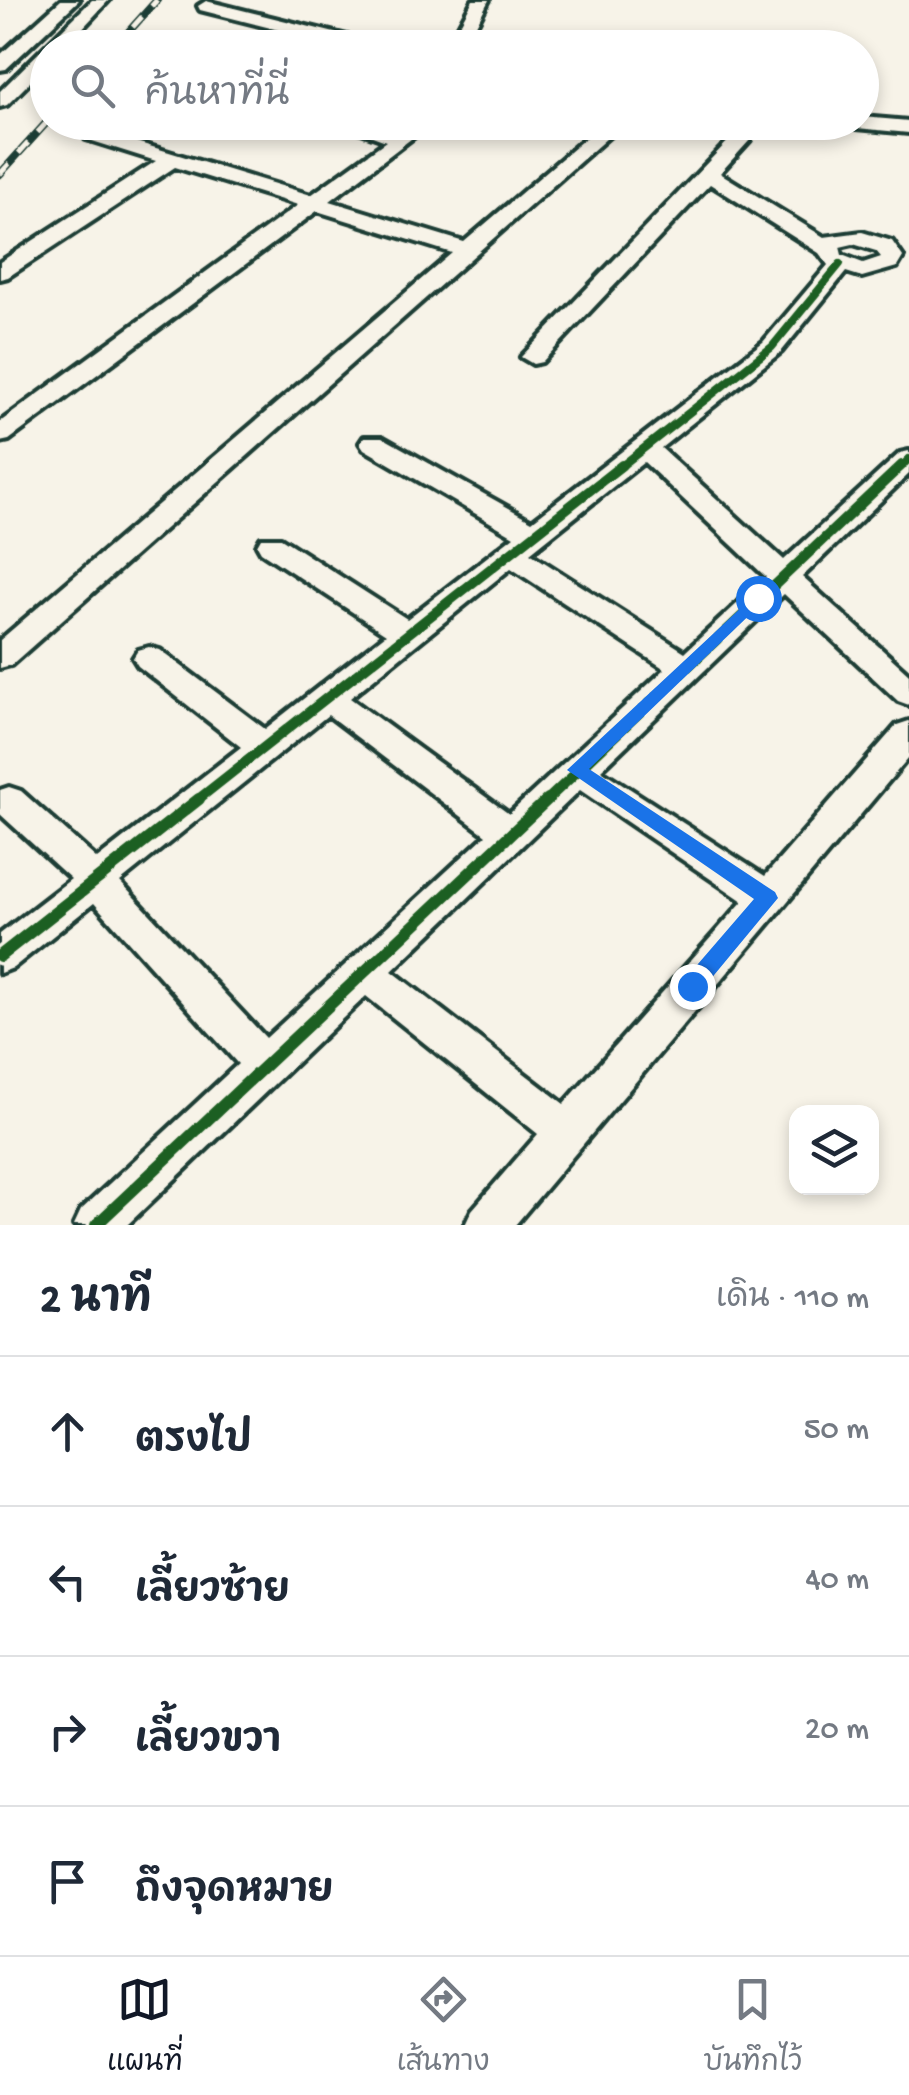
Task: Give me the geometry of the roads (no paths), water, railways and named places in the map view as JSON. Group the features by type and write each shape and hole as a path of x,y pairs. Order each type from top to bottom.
{"street":[{"path":"38,30 70,0"},
{"path":"72,30 101,0"},
{"path":"470,30 482,0"},
{"path":"206,6 301,30"},
{"path":"0,66 30,38"},
{"path":"0,101 30,72"},
{"path":"879,124 909,127"},
{"path":"107,140 469,251"},
{"path":"0,434 398,140"},
{"path":"0,657 595,140"},
{"path":"533,357 740,140"},
{"path":"0,272 170,161"},
{"path":"708,174 862,270 883,266 892,257 880,243 909,240"},
{"path":"0,956 646,449 787,333 834,256"},
{"path":"373,442 536,536"},
{"path":"646,449 909,693"},
{"path":"96,1225 909,459"},
{"path":"271,545 408,634"},
{"path":"510,555 684,667"},
{"path":"148,658 265,747"},
{"path":"326,698 510,833"},
{"path":"488,1225 909,734"},
{"path":"576,770 768,898"},
{"path":"9,802 96,880 264,1065"},
{"path":"364,971 567,1132"}],"railway":[{"path":"130,30 157,0"},
{"path":"0,174 31,140"}]}
